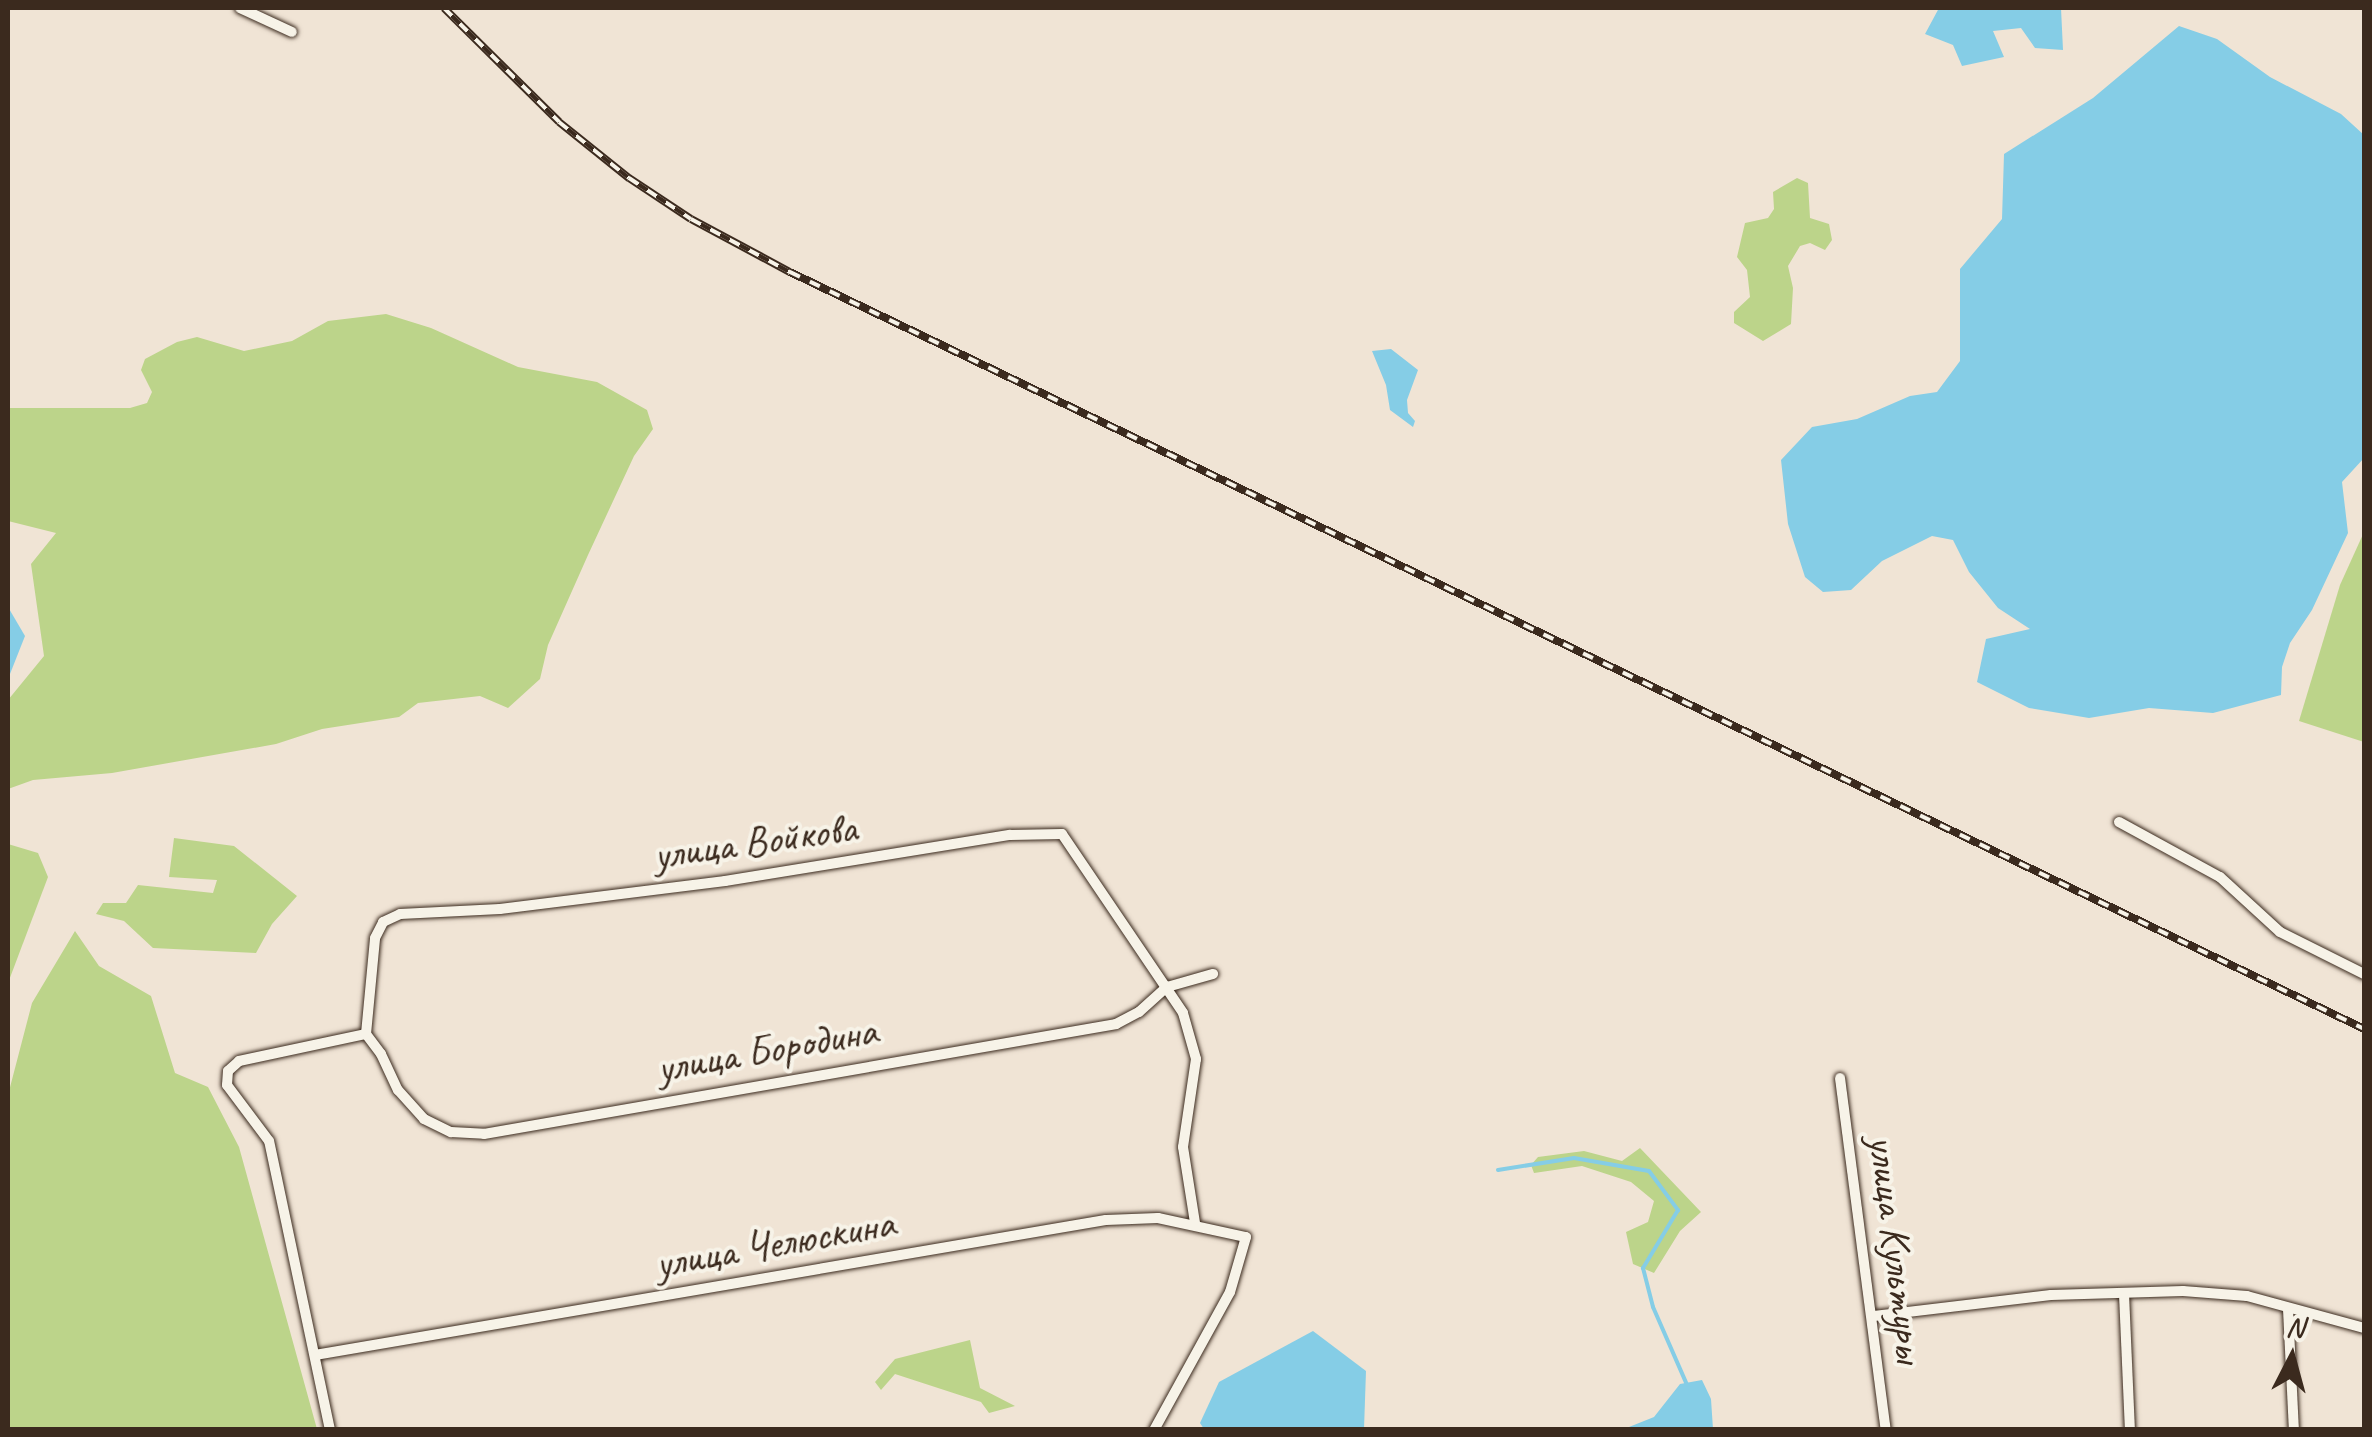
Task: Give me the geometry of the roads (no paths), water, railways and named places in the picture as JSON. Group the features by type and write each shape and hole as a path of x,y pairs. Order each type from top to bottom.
{"street":[{"path":"240,8 292,32"},
{"path":"2119,822 2220,877 2280,932 2364,974"},
{"name":"улица Войкова","path":"366,1034 374,938 383,922 400,914 500,909 725,881 1010,835 1062,834 1090,882 1126,922 1167,987"},
{"name":"улица Бородина","path":"366,1034 381,1054 398,1090 424,1119 451,1132 484,1134 1116,1024 1139,1012 1167,987 1213,974"},
{"path":"1167,987 1183,1012 1196,1058 1182,1147 1195,1223"},
{"path":"330,1430 269,1141 227,1085 228,1071 238,1061 366,1034"},
{"name":"улица Культуры","path":"1840,1078 1886,1430"},
{"name":"улица Челюскина","path":"315,1356 1106,1220 1158,1218 1195,1223 1246,1238 1230,1292 1154,1430"},
{"path":"1874,1316 2051,1295 2184,1291 2247,1296 2364,1328"},
{"path":"2124,1294 2130,1430"},
{"path":"2288,1309 2294,1430"}],"water":[{"path":"1939,8 2061,8 2063,50 2035,48 2021,28 1993,31 2004,57 1962,66 1953,45 1925,34"},
{"path":"2179,26 2217,39 2270,77 2341,114 2364,135 2364,458 2342,482 2348,533 2312,610 2290,643 2282,667 2281,695 2213,713 2149,708 2089,718 2029,708 1977,682 1986,639 2030,629 1998,608 1969,572 1953,540 1932,536 1882,561 1851,590 1823,592 1805,577 1788,524 1781,460 1812,427 1857,419 1910,396 1937,392 1960,361 1960,269 2002,219 2004,154 2093,98"},
{"path":"1391,349 1418,370 1407,400 1408,413 1415,421 1413,427 1390,410 1386,385 1372,351"},
{"path":"8,607 25,636 8,679"},
{"path":"1313,1331 1366,1371 1364,1429 1204,1429 1200,1423 1219,1382"},
{"path":"1702,1380 1711,1399 1713,1429 1624,1429 1654,1417 1680,1384"}],"waterway":[{"path":"1498,1170 1574,1158 1649,1171 1678,1210 1643,1268 1653,1307 1687,1385"}],"railway":[{"path":"444,8 559,122 629,178 691,219 790,272 2364,1029"}]}
